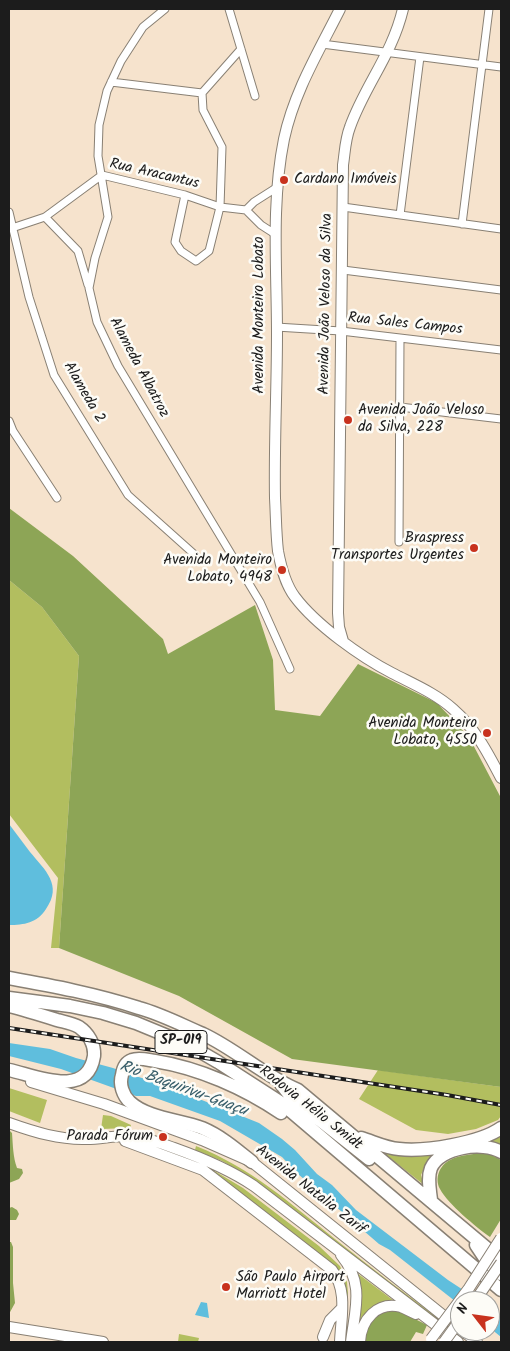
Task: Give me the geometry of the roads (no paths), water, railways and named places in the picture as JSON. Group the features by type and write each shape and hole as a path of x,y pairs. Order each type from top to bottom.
{"highway":[{"name":"Rodovia Hélio Smidt","path":"9,978 80,991 141,1008 232,1049 280,1082 298,1090 353,1134 501,1261"},
{"name":"Rodovia Hélio Smidt","path":"9,998 70,1006 103,1013 136,1022 187,1044 280,1102 501,1290"},
{"path":"9,1006 76,1026 88,1035 94,1054 93,1061 83,1075 66,1082 56,1082 9,1070"},
{"path":"252,1162 217,1135 202,1128 144,1111 130,1102 124,1094 121,1083 124,1067 130,1060 148,1060 185,1068 207,1076 231,1085 256,1098 327,1142"},
{"name":"Rodovia Hélio Smidt","path":"280,1082 292,1098 501,1266"},
{"path":"353,1134 386,1146 412,1149 449,1145 484,1138 501,1128"},
{"path":"431,1200 429,1175 435,1160 442,1155 450,1151 474,1147 488,1147 501,1152"},
{"path":"476,1245 486,1260 501,1274"},
{"path":"464,1258 483,1264 501,1280"}],"main road":[{"name":"Avenida Monteiro Lobato","path":"340,9 299,92 285,137 276,188 274,472 278,551 282,570 292,594 318,621 343,641 383,668 429,692 455,710 474,732 501,778"},
{"name":"Avenida João Veloso da Silva","path":"338,613 343,165 350,128 388,52 403,9"},
{"path":"318,621 338,613 343,641"},
{"name":"Avenida Natalia Zarif","path":"9,1075 104,1104 202,1140 252,1162 450,1321"},
{"name":"Avenida Natalia Zarif","path":"9,1122 44,1134 66,1138 140,1137 221,1166 254,1186 458,1342"},
{"path":"112,1138 130,1142 203,1170 215,1177 332,1270 341,1285 340,1342"},
{"path":"430,1341 469,1288 501,1238"},
{"path":"328,1242 349,1267 357,1286 351,1342"},
{"path":"482,1291 501,1261"},
{"path":"360,1342 362,1328 367,1318 380,1308 401,1307 430,1319"},
{"path":"320,1340 330,1320 342,1308"},
{"path":"9,1328 103,1342"},
{"path":"320,1340 331,1334 340,1342"}],"street":[{"name":"Alameda Albatroz","path":"165,9 143,27 121,61 107,91 99,125 98,156 108,217 94,258 89,288 97,322 118,366 260,602 290,669"},
{"path":"229,9 255,96"},
{"path":"462,224 489,9"},
{"path":"322,44 501,67"},
{"path":"185,195 175,242 181,250 196,261 209,251 220,207 222,147 202,110 202,93 241,49"},
{"path":"400,215 420,57"},
{"path":"111,82 202,93"},
{"name":"Rua Aracantus","path":"10,229 45,217 102,175 185,195 220,207 246,210"},
{"path":"275,234 261,225 246,210 254,202 276,188"},
{"path":"343,207 501,229"},
{"name":"Alameda 2","path":"9,212 10,229 54,375 128,496 194,554"},
{"path":"45,217 78,250 89,288"},
{"path":"343,270 501,290"},
{"name":"Rua Sales Campos","path":"276,326 341,331 501,350"},
{"path":"399,542 400,338"},
{"path":"400,407 501,419"},
{"path":"9,421 13,431 57,498"}],"water":[{"path":"9,824 50,878 53,892 46,909 39,917 30,922 9,925"},
{"path":"9,1043 50,1049 162,1084 259,1123 295,1150 317,1174 332,1185 356,1210 465,1291 450,1291 450,1297 390,1250 379,1244 298,1174 282,1157 220,1121 150,1096 136,1096 61,1069 9,1056"},
{"path":"201,1302 207,1303 209,1318 195,1315"},
{"path":"500,1316 501,1317 500,1336"}],"railway":[{"path":"9,1028 447,1095 501,1105"}],"place":[{"name":"Cardano Imóveis","path":"284,180"},
{"name":"Avenida João Veloso da Silva, 228","path":"348,420"},
{"name":"Braspress Transportes Urgentes","path":"474,548"},
{"name":"Avenida Monteiro Lobato, 4948","path":"282,570"},
{"name":"Avenida Monteiro Lobato, 4550","path":"487,733"},
{"name":"Parada Fórum","path":"163,1137"},
{"name":"São Paulo Airport Marriott Hotel","path":"226,1287"}],"water label":[{"name":"Rio Baquirivu-Guaçu","path":"183,1090"}]}
